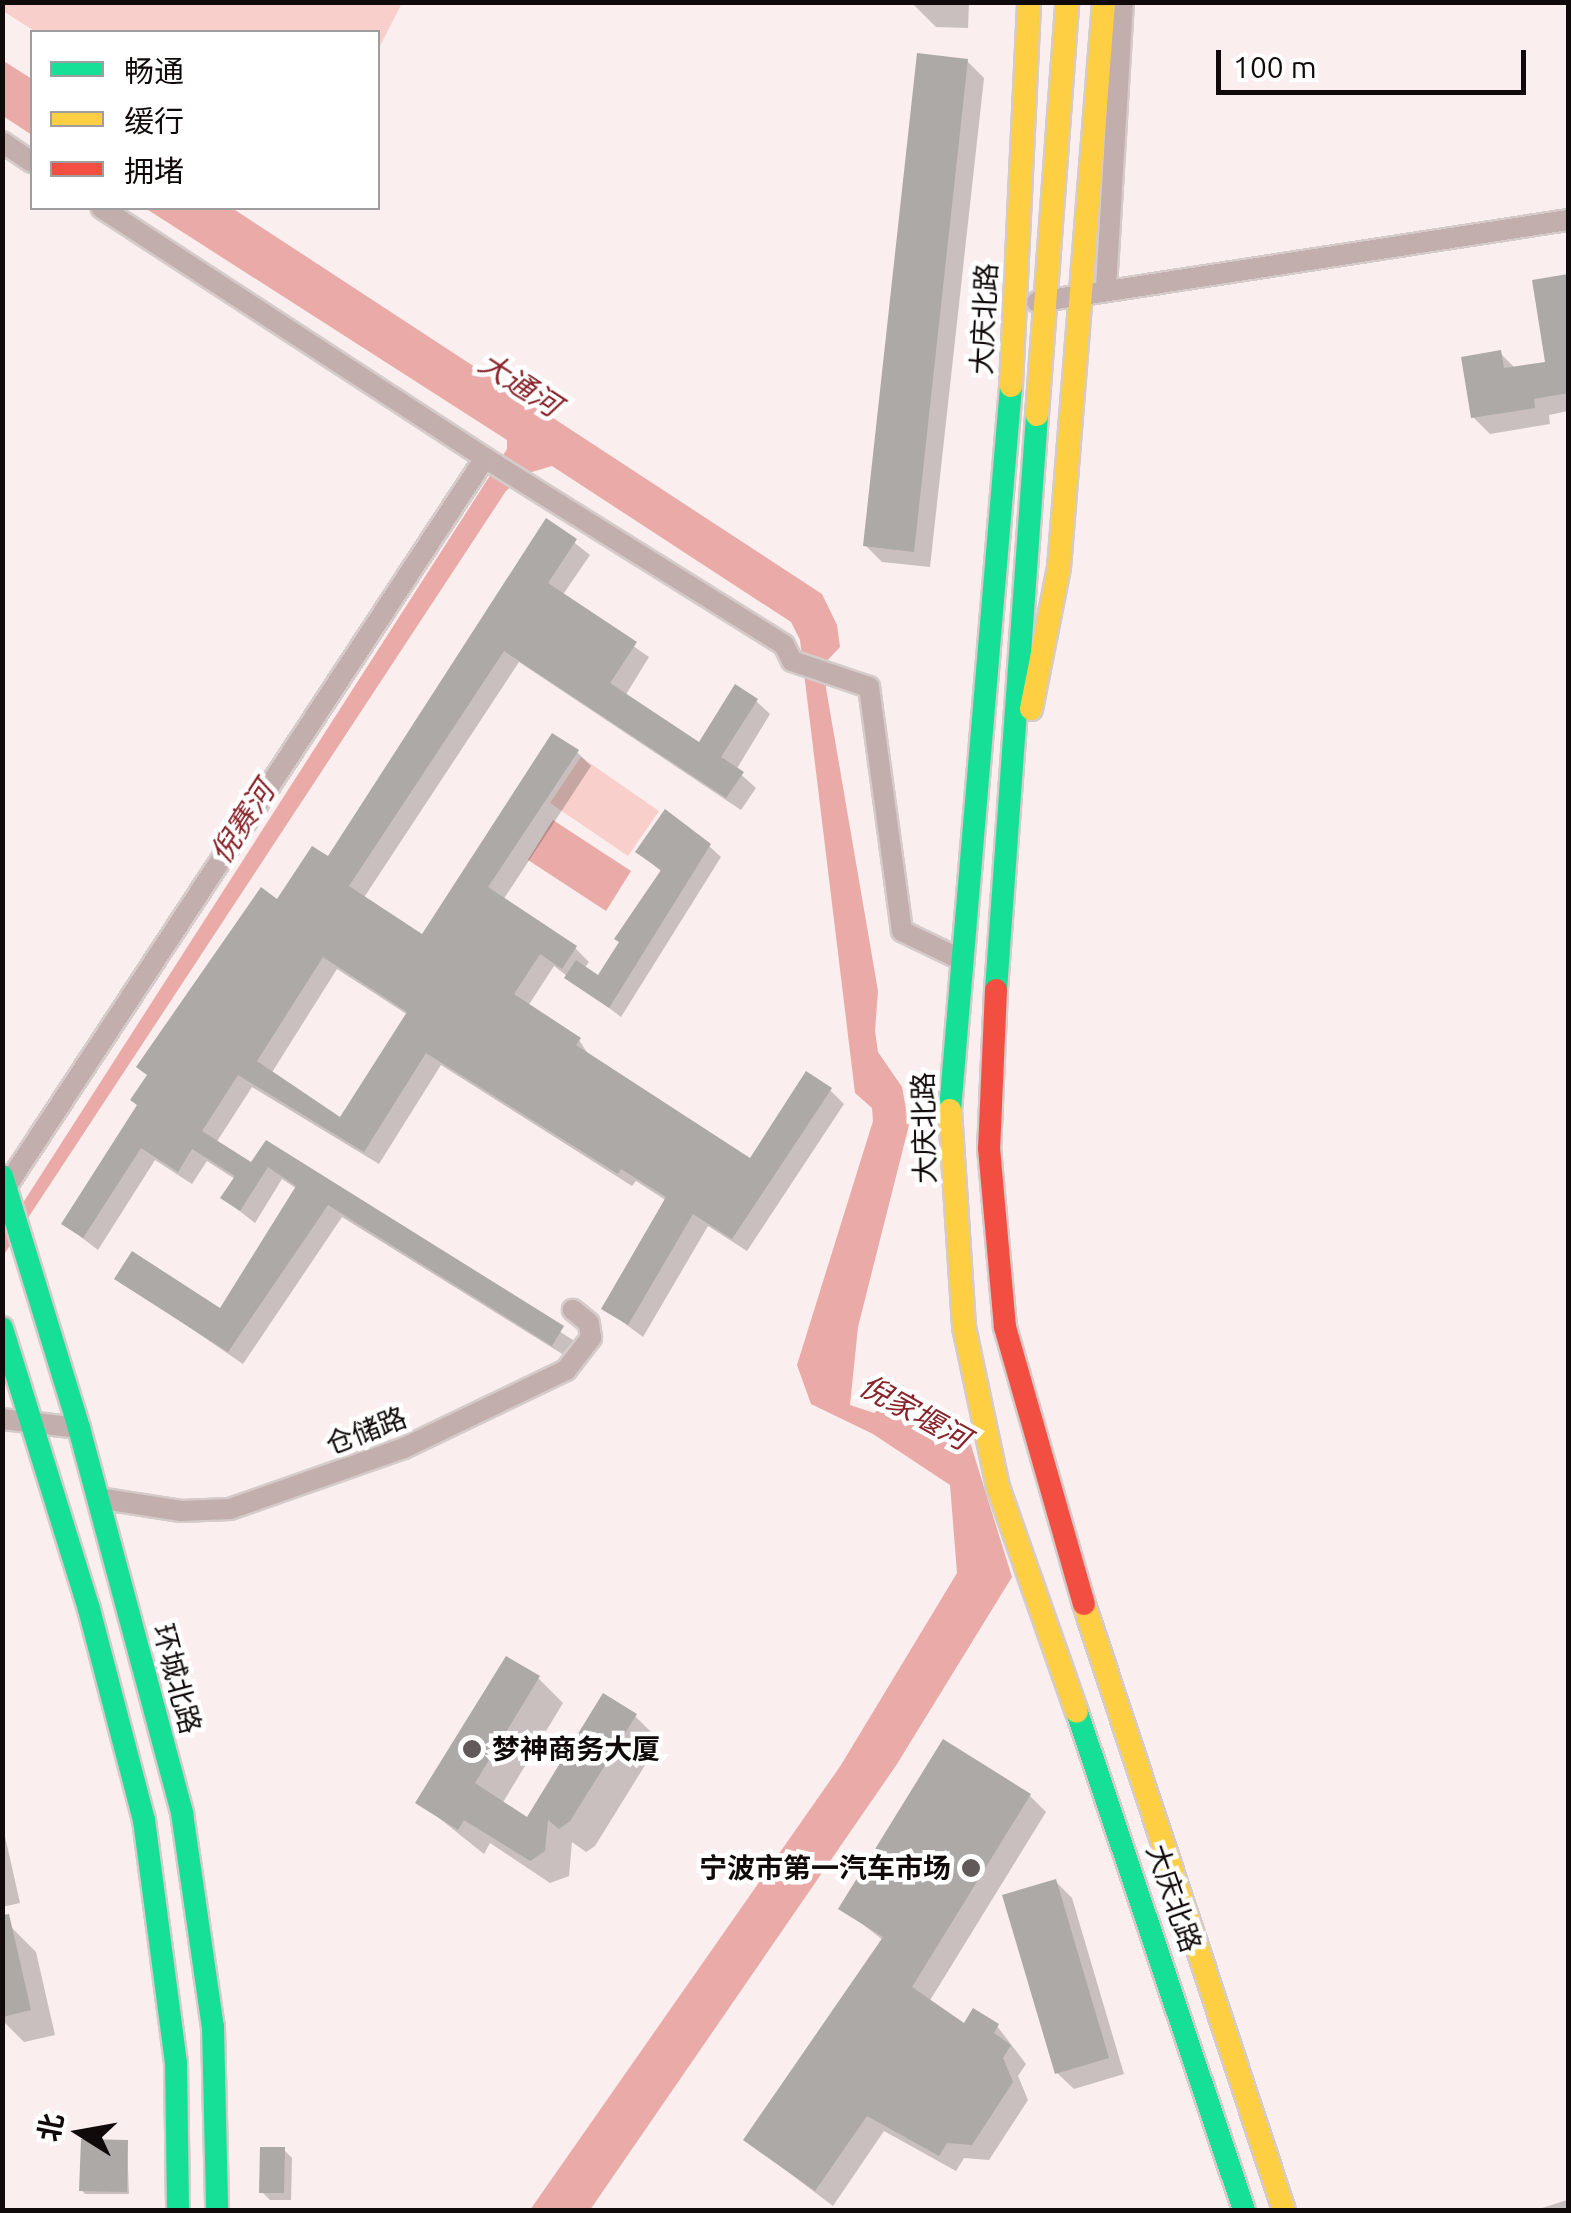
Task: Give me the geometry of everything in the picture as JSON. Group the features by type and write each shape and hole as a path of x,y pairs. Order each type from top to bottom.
{"main road":[{"name":"大庆北路","path":"1029,2 1015,306 949,1096 969,1366 998,1487 1166,1966 1244,2210"},
{"name":"大庆北路","path":"1067,2 1009,750 989,1148 1014,1374 1113,1708 1284,2210"},
{"name":"大庆北路","path":"1009,750 1024,735 1058,568 1104,2"},
{"name":"环城北路","path":"4,1181 79,1428 182,1813 215,2057 217,2210"},
{"path":"5,1337 144,1820 176,2063 178,2210"}],"street":[{"path":"1106,288 1123,2"},
{"path":"2,142 30,161"},
{"path":"104,210 570,512 784,645 792,661 869,686 902,931 960,959"},
{"path":"1015,306 1106,288 1568,220"},
{"path":"4,1181 486,458"},
{"name":"仓储路","path":"98,1498 181,1511 230,1508 404,1448 566,1370 591,1338 589,1322 573,1310"},
{"path":"2,1419 79,1428"}],"shaded area":[{"path":"3,2 402,3 380,46 380,30 33,30 3,11"},
{"path":"2,60 30,78 30,134 3,116"},
{"path":"148,210 235,210 822,594 837,625 840,647 825,663 826,688 878,991 878,1052 902,1087 909,1125 858,1327 850,1405 874,1413 882,1407 970,1442 1012,1577 897,1764 590,2210 530,2210 841,1765 957,1573 950,1485 873,1434 811,1404 797,1365 873,1121 872,1108 855,1093 800,640 791,622 552,466 525,474 506,491 3,1256 3,1234 507,449 507,440"},
{"path":"581,757 659,811 628,856 550,803"},
{"path":"553,820 631,871 606,911 528,860"}],"building":[{"path":"917,53 968,59 914,552 863,546"},
{"path":"1568,274 1568,393 1534,399 1535,408 1471,418 1461,357 1501,350 1504,368 1545,362 1532,280"},
{"path":"546,518 577,539 548,583 637,642 610,683 699,742 735,684 758,699 721,757 744,772 726,798 504,651 349,886 422,934 552,733 579,750 488,887 577,946 562,969 540,954 514,994 581,1038 576,1045 750,1158 806,1071 832,1088 732,1239 693,1214 628,1325 601,1309 666,1197 621,1169 618,1174 426,1053 364,1152 238,1075 202,1131 251,1162 266,1140 564,1326 552,1346 328,1205 228,1352 114,1279 132,1251 220,1308 296,1186 268,1167 240,1211 220,1198 235,1176 192,1149 178,1172 141,1148 83,1238 61,1224 137,1105 130,1100 147,1075 136,1067 261,887 277,899 312,846 328,856","holes":["323,957 407,1012 340,1117 257,1061"]},
{"path":"665,809 711,844 609,1008 564,978 576,960 598,975 619,942 614,939 661,870 635,852"},
{"name":"梦神商务大厦","path":"506,1656 540,1676 475,1783 527,1817 603,1693 637,1714 570,1821 559,1829 548,1820 545,1851 530,1861 464,1820 458,1830 415,1803"},
{"path":"943,1739 1031,1794 912,1987 964,2023 973,2008 999,2024 994,2033 1011,2045 1003,2058 1013,2082 972,2145 947,2143 939,2156 867,2116 815,2191 743,2140 883,1937 838,1909"},
{"path":"1056,1879 1109,2058 1055,2074 1002,1895"},
{"path":"9,1914 31,2010 2,2017 2,1915"},
{"path":"81,2139 128,2140 127,2192 79,2191"},
{"path":"260,2147 285,2147 284,2193 259,2193"}],"traffic: fast":[{"path":"950,1110 1011,386"},
{"path":"996,990 1037,415"},
{"path":"2,1176 79,1428 182,1813 213,2027 217,2210"},
{"path":"2,1328 89,1609 144,1820 176,2063 178,2210"},
{"path":"1077,1712 1244,2210"}],"traffic: slow":[{"path":"1011,386 1029,2"},
{"path":"1037,415 1067,2"},
{"path":"1031,709 1059,568 1104,2"},
{"path":"950,1110 964,1327 998,1487 1077,1712"},
{"path":"1084,1604 1284,2210"}],"traffic: jam":[{"path":"996,990 989,1148 1005,1327 1084,1604"}],"place":[{"name":"梦神商务大厦","path":"472,1749"},
{"name":"宁波市第一汽车市场","path":"971,1868"}],"water label":[{"name":"大通河","path":"520,384"},
{"name":"倪赛河","path":"242,822"},
{"name":"倪家堰河","path":"915,1412"}]}
